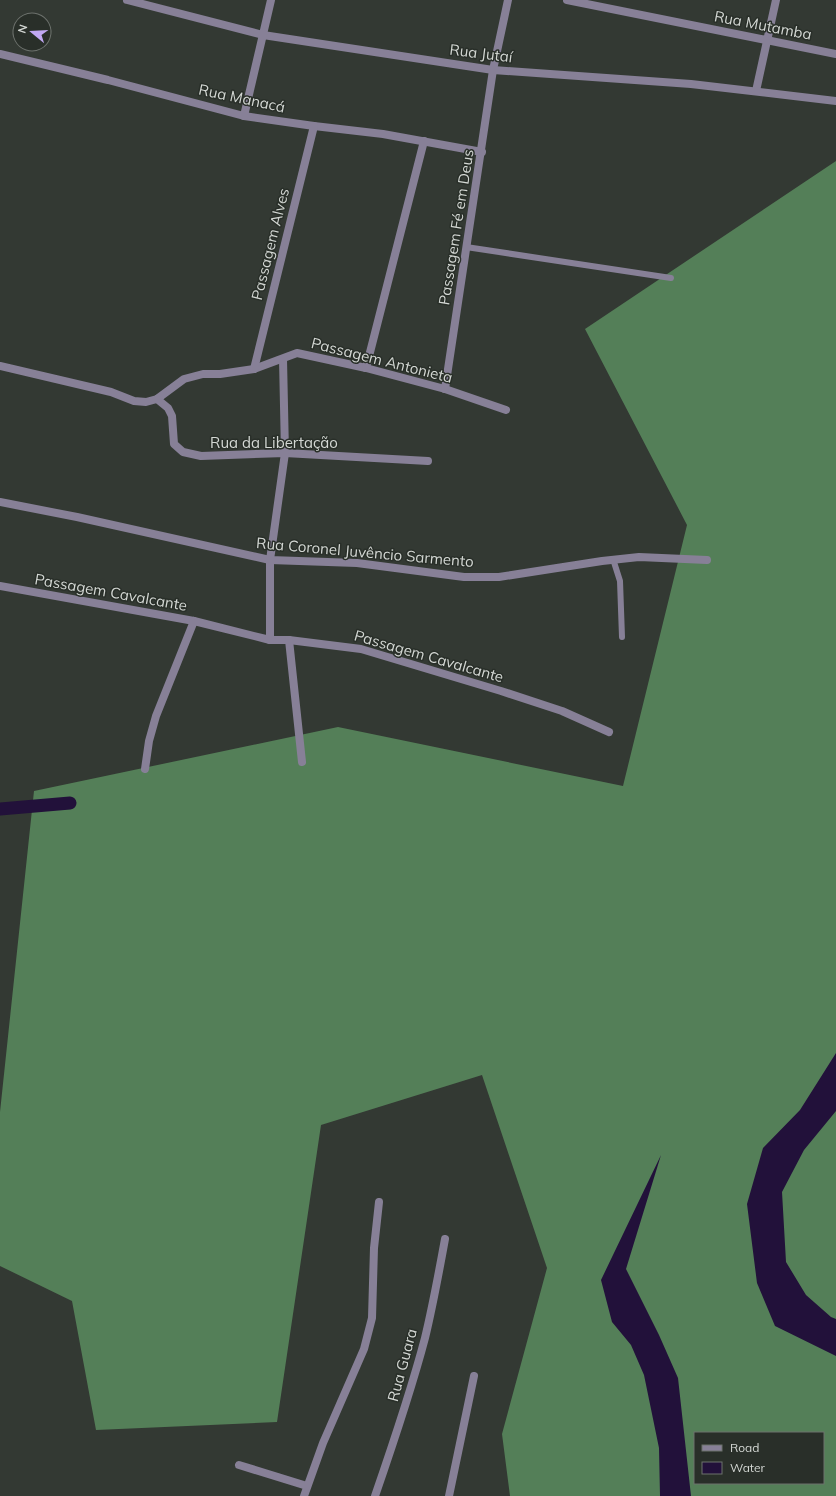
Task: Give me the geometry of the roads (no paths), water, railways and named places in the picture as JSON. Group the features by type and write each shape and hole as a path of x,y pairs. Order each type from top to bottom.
{"street":[{"name":"Rua Jutaí","path":"127,0 263,35 493,70 691,84 836,101"},
{"path":"244,116 271,0"},
{"name":"Passagem Fé em Deus","path":"445,389 482,152 493,70 508,0"},
{"name":"Rua Mutamba","path":"566,0 836,54"},
{"path":"756,91 776,0"},
{"name":"Rua Manacá","path":"0,54 108,80 244,116 424,141 482,152"},
{"name":"Passagem Alves","path":"254,369 314,126"},
{"path":"366,368 424,141"},
{"name":"Passagem Antonieta","path":"0,366 111,392 134,401 146,402 157,399 184,379 203,374 220,374 254,369 297,353 366,368 445,389 506,410"},
{"path":"270,640 270,560 285,453 284,358"},
{"name":"Rua da Libertação","path":"157,399 168,408 172,416 174,444 183,452 201,456 285,453 428,461"},
{"name":"Rua Coronel Juvêncio Sarmento","path":"0,502 77,517 270,560 356,563 464,577 499,577 613,559 639,557 707,560"},
{"name":"Passagem Cavalcante","path":"0,586 194,621 270,640 289,640 361,649 502,691 562,711 609,732"},
{"path":"145,769 156,716 194,621"},
{"path":"289,640 302,762"},
{"path":"304,1496 323,1443 364,1349 372,1318 374,1248 378,1202"},
{"name":"Rua Guara","path":"375,1496 406,1405 425,1337 436,1288 444,1239"},
{"path":"449,1496 474,1376"},
{"path":"239,1465 307,1486"}],"lane":[{"path":"466,247 671,278"},
{"path":"613,559 620,581 622,637"}],"water":[{"path":"836,1053 836,1111 804,1150 782,1192 786,1262 806,1295 831,1317 836,1319 836,1356 775,1326 757,1283 747,1204 763,1148 800,1110"},
{"path":"661,1155 626,1269 659,1335 678,1378 691,1496 660,1496 659,1448 644,1375 631,1345 612,1322 601,1280"}],"waterway":[{"path":"0,809 70,803"}]}
